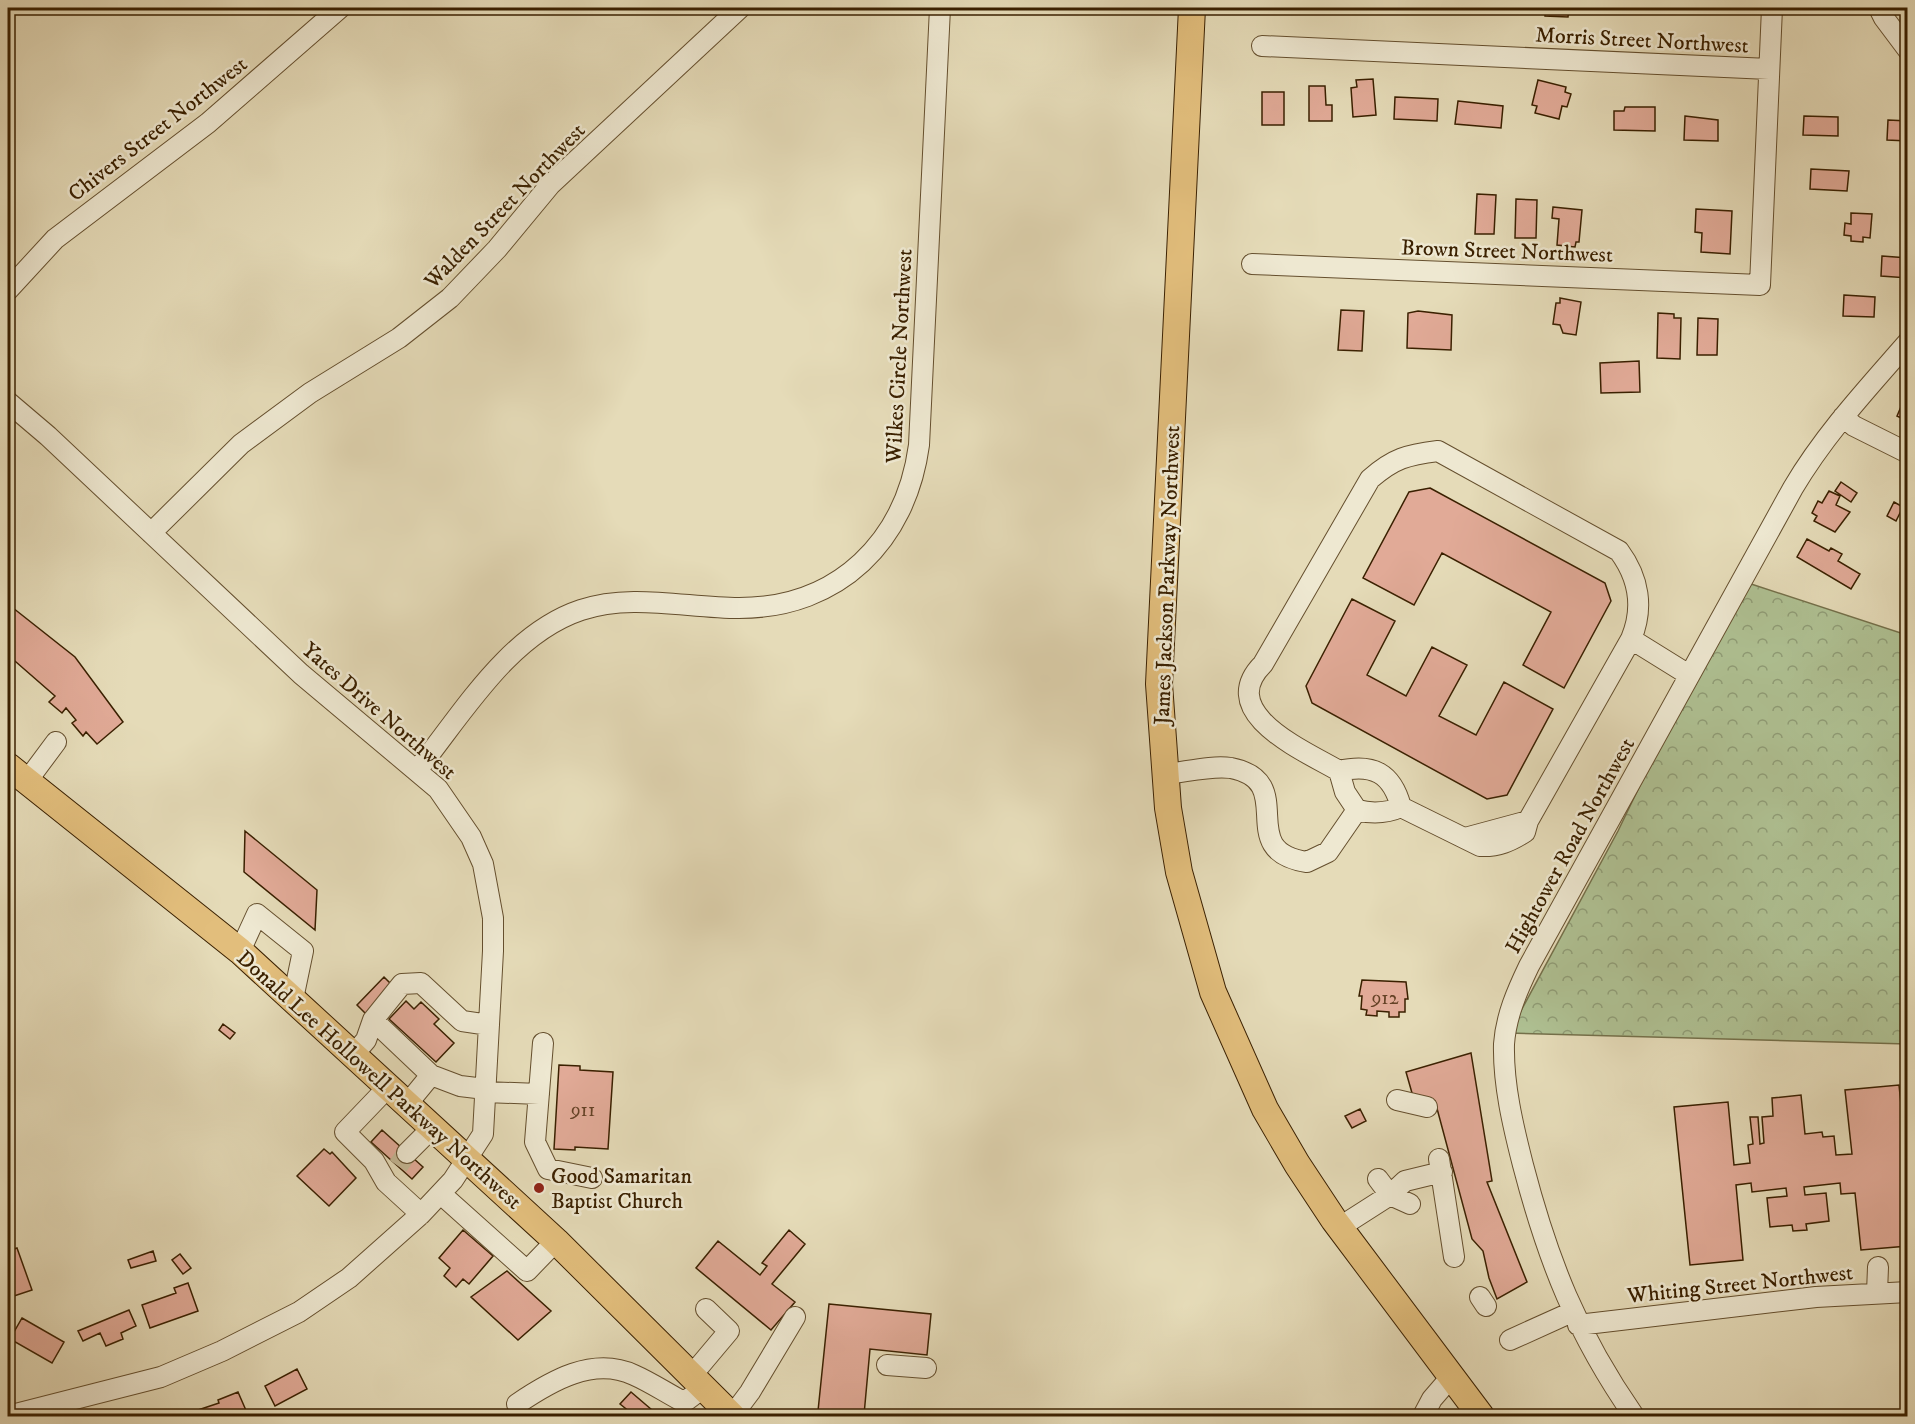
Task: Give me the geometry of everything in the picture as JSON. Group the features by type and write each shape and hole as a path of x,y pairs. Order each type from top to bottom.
{"main road":[{"name":"James Jackson Parkway Northwest","path":"1192,8 1160,620 1162,750 1167,774 1168,808 1179,872 1213,992 1265,1109 1297,1164 1340,1227 1481,1416"},
{"name":"Donald Lee Hollowell Parkway Northwest","path":"17,773 240,951 556,1241 732,1416"}],"street":[{"name":"Chivers Street Northwest","path":"8,291 55,239 208,123 340,8"},
{"name":"Walden Street Northwest","path":"151,533 240,444 310,393 399,338 450,298 497,249 550,185 740,8"},
{"name":"Wilkes Circle Northwest","path":"418,770 506,659 526,640 551,623 581,610 613,603 738,608 766,607 793,600 821,590 849,573 872,553 889,531 904,505 911,485 919,445 940,8"},
{"path":"1769,69 1772,8"},
{"path":"1879,8 1890,28 1908,50"},
{"name":"Morris Street Northwest","path":"1262,46 1769,69"},
{"name":"Brown Street Northwest","path":"1252,264 1760,285 1769,69"},
{"name":"Hightower Road Northwest","path":"1634,1416 1595,1357 1575,1318 1539,1224 1518,1144 1505,1070 1508,1018 1529,966 1793,488 1812,456 1908,342"},
{"name":"Yates Drive Northwest","path":"8,402 48,436 301,674 438,789 457,813 483,864 493,918 483,1134 468,1160 441,1194 349,1278 299,1312 222,1352 161,1377 8,1416"},
{"path":"1843,417 1854,426 1908,453"},
{"path":"1438,451 1619,551 1629,566 1636,586 1639,619 1630,639 1528,821 1525,832 1511,841 1493,847 1480,846 1401,807 1394,786 1380,773 1360,768 1339,771 1271,732 1255,716 1249,692 1252,675 1263,664 1370,479 1388,463 1407,454 1438,451"},
{"path":"1630,639 1689,675"},
{"path":"17,773 56,742"},
{"path":"1167,774 1228,768 1249,773 1265,789 1270,840 1279,854 1295,860 1307,862 1328,852 1357,810"},
{"path":"1339,771 1346,792 1357,810 1369,813 1392,811 1401,807"},
{"path":"240,951 257,914 303,951 293,999"},
{"path":"354,1054 366,1040 373,1020 402,984 421,983 462,1021 489,1025"},
{"path":"373,1020 431,1075 460,1086 539,1094"},
{"path":"543,1043 535,1142 548,1168 592,1178"},
{"path":"408,1103 431,1075"},
{"path":"388,1086 345,1132 374,1161 386,1182 421,1214"},
{"path":"1397,1100 1426,1107"},
{"path":"386,1182 402,1160 433,1127"},
{"path":"1340,1227 1390,1195 1405,1181 1441,1165 1454,1257"},
{"path":"1378,1179 1390,1195 1410,1204"},
{"path":"441,1194 527,1271 556,1241"},
{"path":"1877,1293 1878,1267"},
{"name":"Whiting Street Northwest","path":"1510,1340 1575,1318 1670,1306 1908,1292"},
{"path":"517,1404 547,1384 581,1371 610,1368 634,1374 680,1400 687,1400 729,1331 706,1309"},
{"path":"732,1416 750,1392 795,1317"},
{"path":"888,1365 926,1368"},
{"path":"1423,1416 1432,1399 1451,1377"}],"green space":[{"path":"1739,580 1907,635 1907,1044 1509,1033 1618,831"}],"building":[{"path":"1413,8 1453,8 1453,12 1413,10"},
{"path":"1491,8 1528,8 1527,14 1491,10"},
{"path":"1545,8 1569,8 1568,17 1545,16"},
{"path":"1373,79 1376,115 1353,117 1351,88 1357,87 1356,80"},
{"path":"1538,80 1566,87 1565,92 1571,94 1567,107 1562,106 1559,119 1535,113 1537,106 1532,105"},
{"path":"1309,86 1325,86 1326,105 1332,105 1332,121 1309,121"},
{"path":"1262,92 1284,92 1284,125 1262,125"},
{"path":"1395,97 1438,99 1437,121 1394,119"},
{"path":"1458,101 1503,106 1501,128 1455,124"},
{"path":"1625,107 1655,107 1655,131 1614,130 1614,111 1624,111"},
{"path":"1685,116 1718,120 1718,141 1684,140"},
{"path":"1804,116 1838,117 1838,136 1803,135"},
{"path":"1888,120 1908,121 1908,141 1887,140"},
{"path":"1811,169 1849,171 1847,191 1810,189"},
{"path":"1477,194 1496,195 1494,234 1475,234"},
{"path":"1516,199 1537,200 1536,238 1515,238"},
{"path":"1553,207 1582,210 1579,242 1576,242 1575,247 1557,245 1559,219 1552,218"},
{"path":"1696,209 1732,211 1730,254 1701,252 1702,233 1695,232"},
{"path":"1851,213 1872,214 1870,238 1863,237 1863,242 1851,241 1851,236 1844,235 1845,223 1851,224"},
{"path":"1882,256 1908,258 1908,278 1881,276"},
{"path":"1844,295 1875,297 1874,317 1843,316"},
{"path":"1560,298 1581,302 1576,335 1563,333 1560,325 1553,324 1556,303 1560,303"},
{"path":"1341,310 1364,311 1362,351 1338,350"},
{"path":"1418,311 1452,315 1451,350 1407,348 1408,313"},
{"path":"1658,313 1674,314 1674,318 1681,318 1680,359 1657,358"},
{"path":"1698,318 1718,319 1717,355 1697,355"},
{"path":"1639,361 1640,392 1601,393 1600,363"},
{"path":"1906,395 1908,396 1908,421 1897,416"},
{"path":"1841,482 1857,493 1851,502 1835,491"},
{"path":"1430,488 1605,583 1611,601 1564,688 1523,665 1551,612 1442,553 1414,605 1363,578 1409,492"},
{"path":"1829,491 1840,496 1836,505 1850,512 1835,532 1814,521 1817,516 1812,513 1818,501 1822,503"},
{"path":"1894,502 1903,507 1896,521 1887,516"},
{"path":"1807,539 1829,551 1831,548 1842,554 1838,561 1860,574 1851,589 1797,557"},
{"path":"1352,599 1395,621 1367,675 1406,696 1432,647 1467,665 1439,716 1476,735 1504,682 1553,709 1507,795 1487,799 1312,703 1306,686"},
{"path":"8,604 75,657 123,722 97,744 86,732 83,736 72,723 76,720 66,708 62,713 49,702 55,696 8,655"},
{"path":"245,831 317,890 315,930 244,872"},
{"path":"384,977 393,986 366,1014 357,1005"},
{"path":"1362,980 1406,982 1408,999 1405,999 1405,1012 1399,1012 1399,1017 1389,1017 1389,1012 1377,1011 1377,1016 1366,1015 1367,1010 1361,1009 1362,996 1359,996"},
{"path":"406,1001 414,1009 421,1002 439,1019 434,1024 454,1043 436,1062 389,1019"},
{"path":"223,1024 235,1033 230,1039 219,1030"},
{"path":"1471,1053 1492,1181 1487,1182 1527,1282 1497,1299 1483,1251 1472,1239 1435,1101 1414,1100 1406,1072"},
{"path":"559,1065 580,1066 580,1070 613,1072 608,1149 575,1147 575,1150 554,1149"},
{"path":"1899,1085 1908,1173 1908,1246 1861,1250 1855,1193 1841,1194 1840,1183 1804,1187 1805,1195 1826,1193 1829,1221 1806,1224 1807,1230 1793,1231 1792,1225 1770,1227 1767,1198 1787,1196 1786,1188 1752,1192 1751,1183 1736,1185 1743,1260 1690,1265 1674,1107 1728,1102 1734,1165 1750,1163 1748,1145 1753,1144 1750,1117 1758,1117 1760,1144 1764,1143 1762,1117 1773,1116 1772,1098 1801,1095 1805,1134 1822,1132 1823,1137 1834,1136 1836,1155 1852,1154 1845,1090"},
{"path":"1360,1109 1366,1121 1352,1128 1345,1116"},
{"path":"382,1130 423,1167 412,1179 371,1142"},
{"path":"324,1149 330,1154 332,1152 356,1178 329,1206 297,1176"},
{"path":"463,1230 493,1256 469,1284 463,1279 456,1287 444,1276 450,1268 439,1258"},
{"path":"789,1230 805,1244 772,1284 795,1302 771,1330 696,1268 718,1241 760,1275 767,1266 762,1263"},
{"path":"17,1248 32,1290 8,1298 8,1251"},
{"path":"153,1251 156,1261 131,1268 128,1260"},
{"path":"180,1254 191,1268 183,1274 172,1260"},
{"path":"507,1271 551,1311 518,1340 471,1297"},
{"path":"188,1283 198,1311 150,1328 142,1305 176,1293 174,1288"},
{"path":"829,1304 931,1314 927,1355 870,1349 864,1415 818,1411"},
{"path":"129,1310 136,1326 121,1333 123,1339 106,1346 100,1333 83,1341 78,1331"},
{"path":"22,1318 64,1342 52,1363 10,1339"},
{"path":"297,1369 307,1389 275,1406 265,1386"},
{"path":"238,1392 248,1415 197,1416 195,1411 219,1403 218,1400"},
{"path":"631,1392 659,1416 626,1416 630,1412 620,1404"}],"tunnel":[{"path":"398,1166 407,1153"}],"place":[{"name":"Good Samaritan Baptist Church","path":"539,1188"}]}
